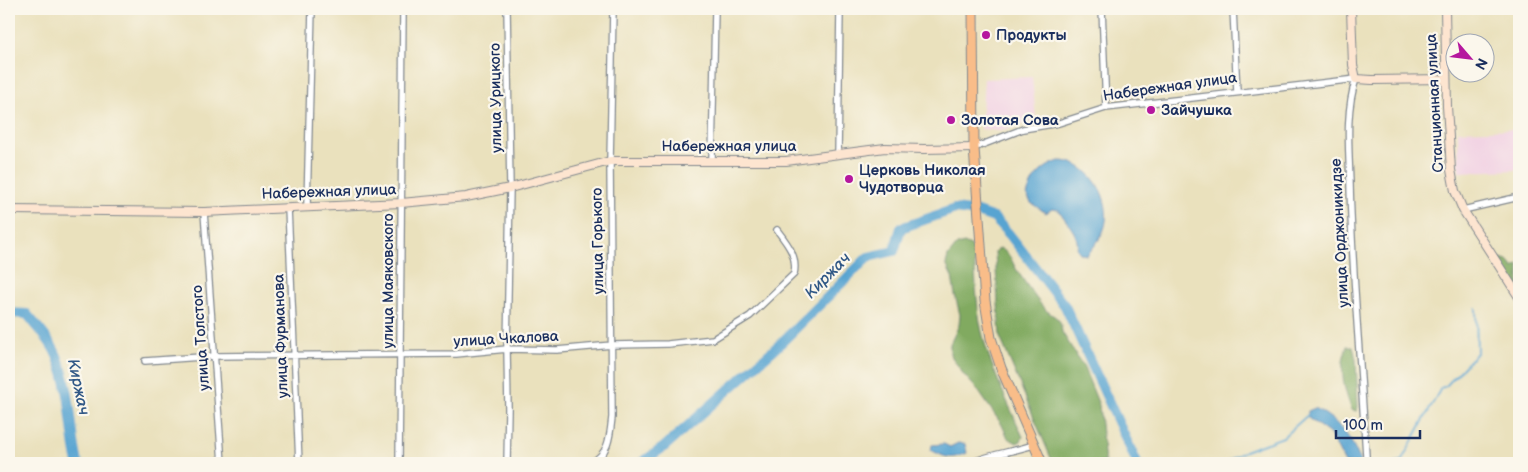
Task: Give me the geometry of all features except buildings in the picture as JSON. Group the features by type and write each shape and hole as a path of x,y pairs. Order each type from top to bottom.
{"main road":[{"path":"973,9 974,148 985,301 991,338 1001,368 1042,463"}],"street":[{"path":"307,206 312,9"},
{"name":"улица Маяковского","path":"399,463 403,9"},
{"name":"улица Урицкого","path":"507,9 510,188 507,463"},
{"name":"улица Горького","path":"590,463 596,461 610,441 612,417 610,161 613,9"},
{"path":"712,160 715,9"},
{"path":"838,154 840,9"},
{"path":"1102,9 1106,108"},
{"path":"1233,9 1237,92"},
{"name":"улица Орджоникидзе","path":"1351,9 1353,65 1356,79 1349,118 1351,224 1366,456"},
{"name":"Станционная улица","path":"1445,9 1446,79"},
{"name":"Набережная улица","path":"9,210 204,212 401,203 466,197 510,188 610,161 786,161 885,148 974,148 1023,129 1059,123 1106,108 1356,79 1446,79"},
{"name":"Станционная улица","path":"1446,82 1451,170 1455,191 1462,210 1519,297"},
{"path":"1462,210 1519,197"},
{"name":"улица Фурманова","path":"288,208 299,463"},
{"name":"улица Толстого","path":"204,212 222,463"},
{"name":"улица Чкалова","path":"145,361 215,356 294,354 456,354 507,349 557,350 612,345 668,344 713,339 750,316 794,274 795,260 791,249 777,230"},
{"path":"971,463 1034,445"}],"shaded area":[{"path":"1032,77 1036,120 1000,131 981,129 984,79"},
{"path":"1519,129 1519,170 1459,172 1458,131"}],"green space":[{"path":"964,243 971,246 974,252 981,329 997,377 1023,437 1017,443 1008,438 1002,425 950,354 950,344 959,325 960,315 952,277 946,264 948,256 957,245"},
{"path":"1000,248 1009,256 1040,303 1059,321 1062,332 1084,368 1099,405 1105,463 1053,463 1000,337 995,252"},
{"path":"1499,259 1508,261 1514,268 1519,264 1519,290"},
{"path":"1347,346 1353,346 1356,360 1357,411 1352,410 1343,380 1343,360"}],"water":[{"path":"1059,161 1069,162 1087,172 1094,180 1104,200 1106,221 1104,230 1087,255 1081,254 1077,249 1074,233 1059,210 1052,209 1046,213 1031,203 1027,195 1038,174 1047,166"},
{"path":"1315,408 1344,431 1361,463 1345,463 1330,434 1308,418 1308,411"},
{"path":"958,443 965,444 967,453 957,457 949,457 931,450 932,445 944,444 950,447"}],"waterway":[{"name":"Киржач","path":"641,463 664,447 780,344 868,257 894,251 901,228 955,209 977,212 994,218 1009,234 1065,306 1137,463"},
{"path":"1396,463 1401,462 1441,388 1446,386 1477,353 1476,308"},
{"name":"Киржач","path":"9,313 27,314 45,336 56,354 69,399 78,463"},
{"path":"1224,463 1245,451 1283,437 1309,414"}],"place":[{"name":"Продукты","path":"986,35"},
{"name":"Зайчушка","path":"1151,110"},
{"name":"Золотая Сова","path":"951,120"},
{"name":"Церковь Николая Чудотворца","path":"849,179"}]}
